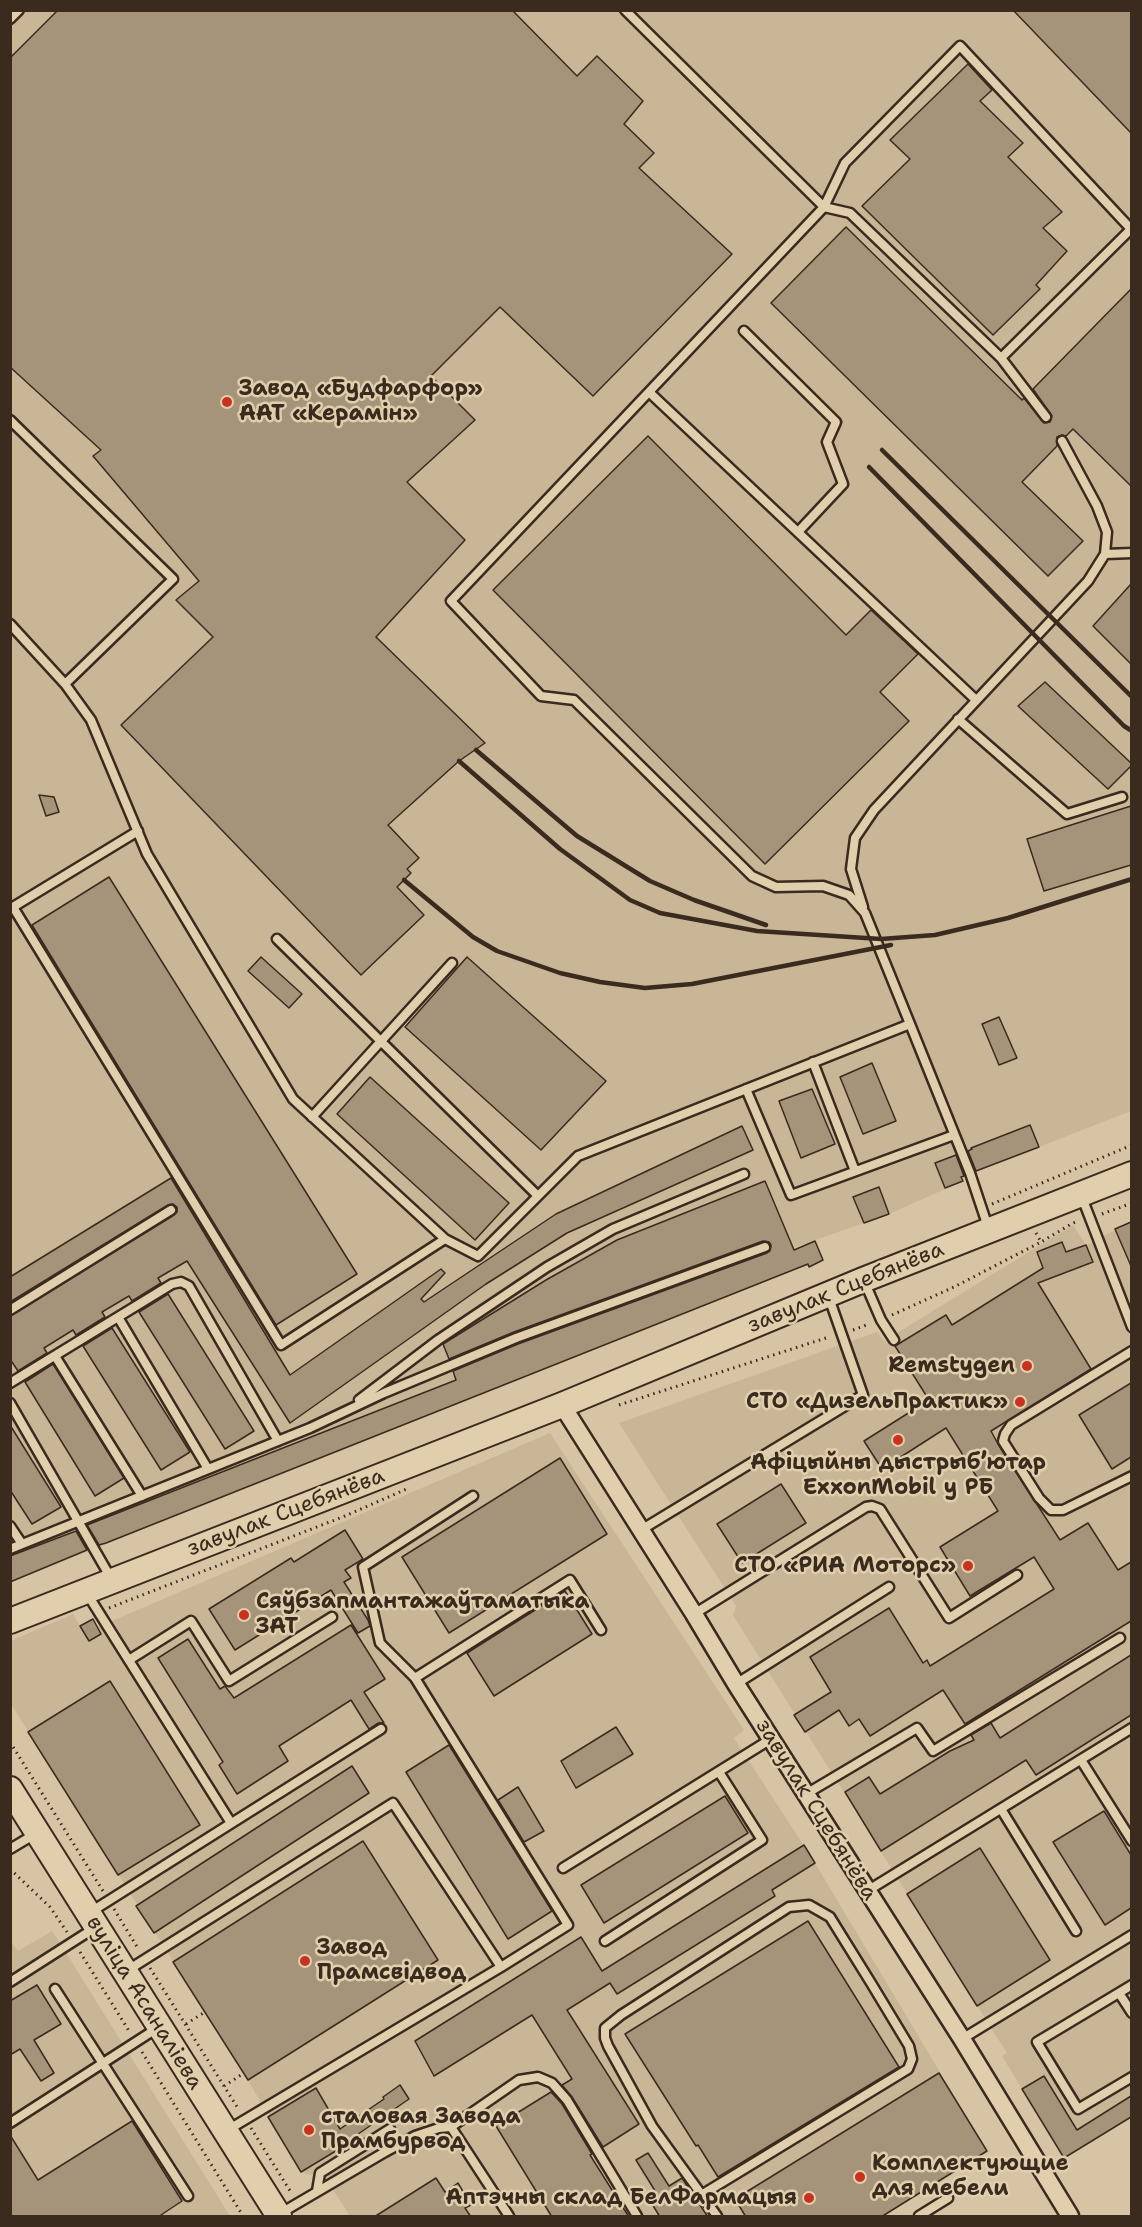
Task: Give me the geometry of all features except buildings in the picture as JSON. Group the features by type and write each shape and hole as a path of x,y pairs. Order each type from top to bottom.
{"street":[{"name":"завулак Сцебянёва","path":"10,1621 562,1405 863,1280 986,1219 1081,1195 1131,1174"},
{"name":"завулак Сцебянёва","path":"562,1405 962,2039 1070,2217"},
{"name":"вуліца Асаналіева","path":"10,1789 38,1832 135,1966 159,2027 236,2126 285,2212"}],"lane":[{"path":"10,19 19,10"},
{"path":"625,10 824,207 850,213 1001,358 1046,417"},
{"path":"864,913 849,895 823,886 776,887 752,876 574,699 541,696 451,601 824,207 845,163 960,46 1131,229 1001,358"},
{"path":"744,331 836,423 827,442 843,484 798,532"},
{"path":"649,392 976,700"},
{"path":"10,420 173,579 65,684"},
{"path":"986,1219 864,913 851,869 855,838 874,810 1088,581 1105,554 1107,532 1097,506 1062,441"},
{"path":"1105,554 1131,553"},
{"path":"10,624 65,684 91,720 147,854 293,1099 445,1239 478,1256 578,1156 910,1024"},
{"path":"958,719 1067,814 1122,797"},
{"path":"138,831 14,907 281,1345 445,1239"},
{"path":"277,939 382,1040 537,1196"},
{"path":"312,1117 452,963"},
{"path":"813,1062 855,1172"},
{"path":"746,1089 791,1196 954,1134"},
{"path":"347,1409 438,1340 547,1267 613,1229 744,1174"},
{"path":"1081,1195 1131,1327"},
{"path":"10,1310 171,1210"},
{"path":"10,1549 310,1428 347,1409 516,1338 765,1247"},
{"path":"863,1280 881,1320 894,1340"},
{"path":"10,1383 172,1284 181,1282 189,1286 278,1441"},
{"path":"641,1530 863,1395 828,1295"},
{"path":"118,1317 208,1469"},
{"path":"1131,1351 1011,1425 1005,1434 1004,1441 1039,1498 1051,1510 1063,1510 1131,1476"},
{"path":"55,1356 142,1496"},
{"path":"10,1403 112,1581"},
{"path":"236,2126 568,1925 415,1678 380,1643 363,1566 473,1496"},
{"path":"694,1614 866,1507 872,1506 880,1509 949,1618 1017,1575"},
{"path":"10,1526 22,1544"},
{"path":"415,1678 570,1580 601,1630"},
{"path":"736,1684 889,1587"},
{"path":"86,1591 231,1823"},
{"path":"129,1660 191,1621 229,1681 332,1617"},
{"path":"806,1794 916,1728 933,1751 1120,1638"},
{"path":"867,1891 1131,1728"},
{"path":"10,1982 98,1914 231,1823 381,1729"},
{"path":"563,1868 771,1739"},
{"path":"1081,1760 1131,1841"},
{"path":"606,1941 762,1840 719,1772"},
{"path":"135,1966 393,1803 501,1967"},
{"path":"1001,1809 1076,1932"},
{"path":"10,1849 38,1832"},
{"path":"703,2194 908,2069 912,2059 909,2046 830,1917 809,1905 789,1907 621,2015 605,2028 608,2046 652,2126 703,2194 717,2217"},
{"path":"962,2039 1131,1935"},
{"path":"1131,1985 1037,2042 1078,2109 1131,2077"},
{"path":"55,1989 188,2196"},
{"path":"1119,1993 1131,2013"},
{"path":"10,2123 159,2027"},
{"path":"285,2212 317,2191 415,2136 439,2128 451,2127 519,2080 538,2077 552,2084 567,2100 637,2217"},
{"path":"451,2127 509,2217"},
{"path":"317,2191 320,2173 390,2129"},
{"path":"919,2217 948,2198"}],"path":[{"path":"986,1219 1131,1145"},
{"path":"615,1406 881,1320 954,1287 1041,1242"},
{"path":"99,1612 418,1485"},
{"path":"10,1742 98,1914 135,1966 185,2025 224,2085 236,2126 285,2212"},
{"path":"185,2025 205,2012"},
{"path":"224,2085 244,2073"}],"shaded area":[{"path":"11,11 1131,11 1131,1111 962,1177 963,1181 889,1214 793,1248 801,1267 11,1582"},
{"path":"1131,1222 1131,2117 1064,2158 1002,2056 1007,2053 733,1615 736,1606 619,1423 877,1332 884,1341 1073,1225 1086,1245"},
{"path":"550,1433 744,1730 734,1738 815,1863 987,2151 881,2216 350,2216 326,2179 301,2172 248,2080 11,1704 11,1641 73,1614 80,1626 93,1619 98,1627"},
{"path":"52,1931 230,2216 11,2216 10,1940 18,1951"}],"railway":[{"path":"882,450 1132,697"},
{"path":"869,467 1124,726 1132,731"},
{"path":"476,750 577,836 650,881 694,900 766,925"},
{"path":"459,761 560,849 630,900 660,913 757,931 881,939 935,935 1008,918 1132,879"},
{"path":"404,880 473,937 497,951 560,973 600,982 645,988 692,984 891,945"}],"place":[{"name":"Завод «Будфарфор» ААТ «Керамін»","path":"227,402"},
{"name":"Remstygen","path":"1027,1366"},
{"name":"СТО «ДизельПрактик»","path":"1020,1402"},
{"name":"Афіцыйны дыстрыбʼютар ExxonMobil у РБ","path":"898,1440"},
{"name":"СТО «РИА Моторс»","path":"968,1566"},
{"name":"Сяўбзапмантажаўтаматыка ЗАТ","path":"244,1615"},
{"name":"Завод Прамсвідвод","path":"305,1961"},
{"name":"сталовая Завода Прамбурвод","path":"309,2130"},
{"name":"Комплектующие для мебели","path":"860,2177"},
{"name":"Аптэчны склад БелФармацыя","path":"809,2198"}]}
